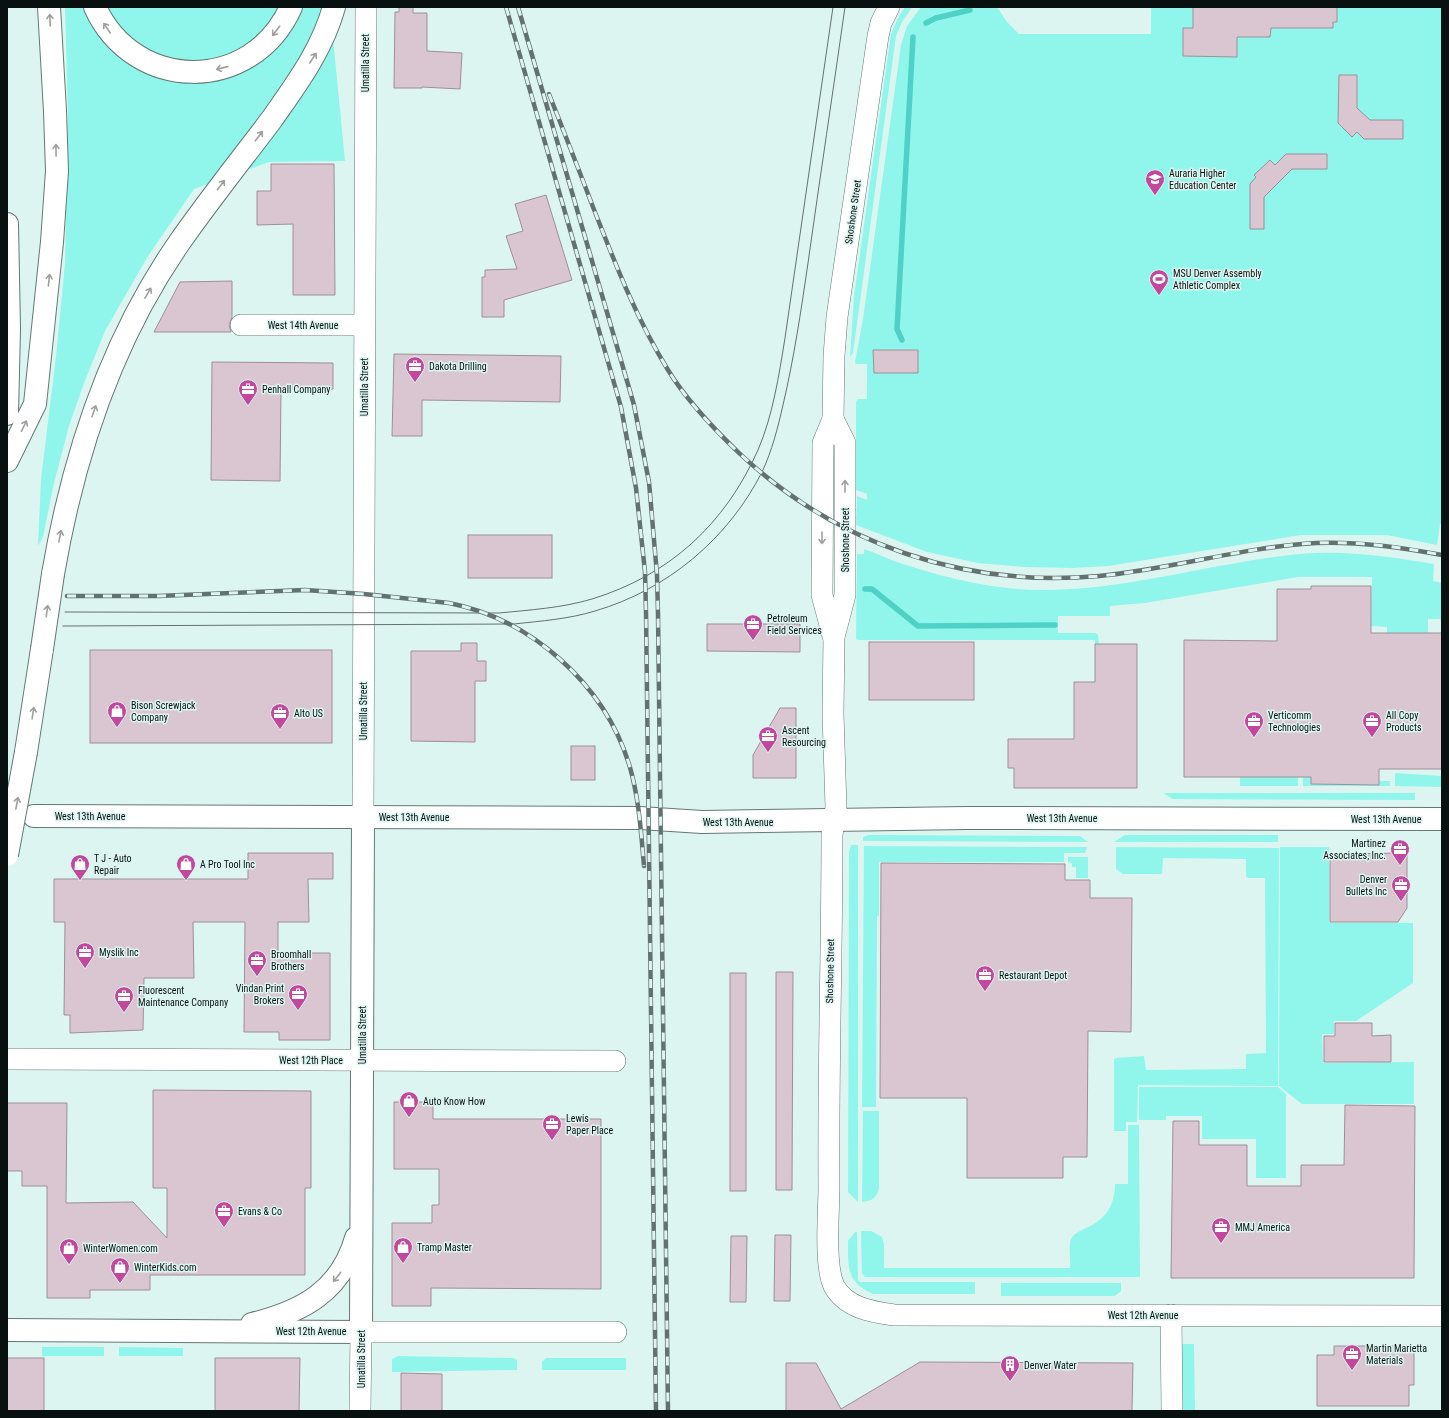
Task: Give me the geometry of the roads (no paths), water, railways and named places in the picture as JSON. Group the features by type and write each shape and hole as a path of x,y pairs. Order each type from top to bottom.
{"main road":[{"path":"7,461 35,404 52,242 57,170 56,111 49,7"},
{"path":"95,7 100,19 113,37 123,47 146,61 160,66 185,71 210,70 226,67 257,51 269,40 291,7"},
{"path":"7,855 26,752 53,574 64,513 73,477 92,417 112,364 160,272 288,96 317,53 325,36 334,7"},
{"path":"7,224 9,329 7,414"},
{"name":"West 13th Avenue","path":"34,816 640,818 702,822 967,818 1442,819"},
{"name":"Umatilla Street","path":"361,1332 363,817"},
{"path":"219,1331 287,1314 313,1300 336,1279 347,1261 352,1251 361,1215"},
{"name":"West 12th Avenue","path":"7,1330 361,1332"}],"street":[{"name":"Shoshone Street","path":"846,1300 834,1286 829,1266 832,835 836,807 833,714 834,637 846,595 845,443 833,419 834,356 837,318 878,36 881,23 889,7"},
{"name":"Umatilla Street","path":"363,817 366,9"},
{"name":"West 14th Avenue","path":"241,325 364,324"},
{"name":"West 12th Place","path":"7,1059 615,1061"},
{"name":"West 12th Avenue","path":"846,1300 864,1309 894,1315 1442,1316"},
{"path":"1171,1315 1172,1411"},
{"name":"Umatilla Street","path":"360,1411 361,1332"},
{"name":"West 12th Avenue","path":"361,1332 616,1332"}],"waterway":[{"path":"926,23 936,18 970,10"},
{"path":"902,340 897,329 913,37"},
{"path":"865,589 872,589 918,626 1055,625"}],"tram line":[{"path":"65,612 499,613 557,607 592,599 620,589 646,576 670,561 692,543 712,523 729,501 745,477 758,450 768,423 775,395 785,338 833,7"},
{"path":"63,626 514,624 534,622 585,614 621,602 647,590 693,559 732,519 748,496 766,464 777,430 791,370 800,317 845,7"}],"railway":[{"path":"506,7 621,407 636,488 645,572 656,1411"},
{"path":"518,7 634,405 649,482 657,575 658,614 668,1411"},
{"path":"549,94 601,228 627,290 656,350 675,381 701,414 720,434 739,453 777,485 818,513 861,536 906,554 952,567 1000,575 1049,578 1099,576 1126,573 1235,553 1289,545 1316,543 1379,545 1442,555"},
{"path":"67,596 158,596 305,590 364,594 449,603 479,611 508,624 535,640 560,660 583,682 602,707 617,735 629,764 639,815 644,866"}],"place":[{"name":"Auraria Higher Education Center","path":"1155,196"},
{"name":"MSU Denver Assembly Athletic Complex","path":"1159,296"},
{"name":"Dakota Drilling","path":"415,383"},
{"name":"Penhall Company","path":"248,406"},
{"name":"Petroleum Field Services","path":"753,641"},
{"name":"Bison Screwjack Company","path":"117,728"},
{"name":"Alto US","path":"280,730"},
{"name":"Verticomm Technologies","path":"1254,738"},
{"name":"All Copy Products","path":"1372,738"},
{"name":"Ascent Resourcing","path":"768,753"},
{"name":"Martinez Associates, Inc.","path":"1400,866"},
{"name":"T J - Auto Repair","path":"80,881"},
{"name":"A Pro Tool Inc","path":"186,881"},
{"name":"Denver Bullets Inc","path":"1401,902"},
{"name":"Myslik Inc","path":"85,969"},
{"name":"Broomhall Brothers","path":"257,977"},
{"name":"Restaurant Depot","path":"985,992"},
{"name":"Vindan Print Brokers","path":"298,1011"},
{"name":"Fluorescent Maintenance Company","path":"124,1013"},
{"name":"Auto Know How","path":"409,1118"},
{"name":"Lewis Paper Place","path":"552,1141"},
{"name":"Evans & Co","path":"224,1228"},
{"name":"MMJ America","path":"1221,1244"},
{"name":"Tramp Master","path":"403,1264"},
{"name":"WinterWomen.com","path":"69,1265"},
{"name":"WinterKids.com","path":"120,1284"},
{"name":"Martin Marietta Materials","path":"1352,1371"},
{"name":"Denver Water","path":"1010,1382"}]}
